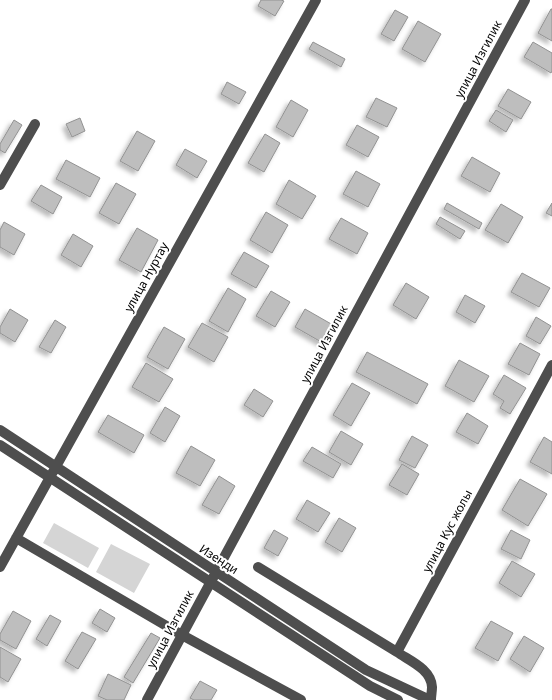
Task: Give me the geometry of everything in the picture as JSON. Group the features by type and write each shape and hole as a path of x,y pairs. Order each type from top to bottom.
{"street":[{"name":"улица Нуртау","path":"0,567 316,0"},
{"name":"улица Изгилик","path":"147,700 525,0"},
{"path":"0,185 35,124"},
{"name":"улица Кус жолы","path":"397,652 552,365"},
{"name":"Изенди","path":"0,430 366,670 430,700"},
{"name":"Изенди","path":"0,445 370,686 398,700"},
{"path":"16,538 182,634 301,700"},
{"path":"258,567 423,668 429,676 432,686 430,700"}],"shaded area":[{"path":"54,523 99,548 88,568 43,543"},
{"path":"111,544 150,564 134,593 96,572"}],"building":[{"path":"261,0 284,1 275,16 258,6"},
{"path":"552,9 552,41 538,33"},
{"path":"395,10 408,17 394,41 381,34"},
{"path":"418,21 441,34 425,62 402,49"},
{"path":"313,42 345,59 341,67 309,49"},
{"path":"533,42 552,53 551,73 524,57"},
{"path":"227,82 246,92 239,104 221,94"},
{"path":"508,89 531,102 521,119 498,106"},
{"path":"376,98 397,108 387,127 366,117"},
{"path":"291,100 308,110 293,137 276,127"},
{"path":"496,110 513,120 506,132 489,121"},
{"path":"80,118 85,131 72,137 66,124"},
{"path":"14,120 22,125 5,153 0,150 0,144"},
{"path":"357,125 379,137 368,157 346,145"},
{"path":"137,131 155,141 138,171 120,161"},
{"path":"265,134 280,143 264,172 248,163"},
{"path":"185,149 207,161 197,178 176,165"},
{"path":"472,157 500,173 490,192 461,176"},
{"path":"66,160 100,178 90,197 56,179"},
{"path":"356,171 380,184 368,207 343,194"},
{"path":"289,180 316,196 302,219 276,204"},
{"path":"116,183 136,194 119,224 99,213"},
{"path":"41,185 62,197 53,214 31,201"},
{"path":"447,203 482,223 479,229 444,209"},
{"path":"552,203 552,216 546,213"},
{"path":"501,204 523,217 508,243 485,230"},
{"path":"266,212 288,225 272,253 250,240"},
{"path":"440,217 465,231 460,239 436,224"},
{"path":"341,218 368,233 357,254 329,239"},
{"path":"4,222 25,234 14,255 0,247 0,230"},
{"path":"137,228 158,240 141,272 119,260"},
{"path":"73,234 93,246 81,267 61,255"},
{"path":"244,252 269,266 256,288 231,274"},
{"path":"522,273 550,288 539,307 511,292"},
{"path":"406,283 429,297 416,319 393,305"},
{"path":"228,288 246,299 228,332 209,321"},
{"path":"271,291 290,302 275,327 256,316"},
{"path":"465,295 485,306 475,323 456,312"},
{"path":"10,309 28,320 15,342 0,333 0,327"},
{"path":"305,309 333,325 323,343 295,327"},
{"path":"536,317 551,326 540,344 526,336"},
{"path":"55,320 66,327 51,353 39,347"},
{"path":"202,323 228,337 214,362 188,347"},
{"path":"164,327 185,339 168,369 147,357"},
{"path":"520,343 540,354 529,375 508,364"},
{"path":"367,352 428,384 417,404 356,372"},
{"path":"459,360 489,376 474,402 445,386"},
{"path":"146,363 173,379 159,402 132,387"},
{"path":"504,375 526,388 510,414 500,408 504,401 493,394"},
{"path":"352,383 370,393 351,426 333,415"},
{"path":"254,389 273,401 263,417 244,405"},
{"path":"165,407 180,416 165,442 150,433"},
{"path":"467,413 488,426 478,444 456,432"},
{"path":"108,415 144,435 134,453 98,432"},
{"path":"341,431 363,444 351,465 329,452"},
{"path":"412,436 428,445 415,468 399,460"},
{"path":"544,437 552,442 552,474 530,462"},
{"path":"191,446 215,460 200,486 176,473"},
{"path":"312,447 341,464 333,478 303,461"},
{"path":"402,464 419,474 407,495 389,485"},
{"path":"219,476 235,486 219,514 202,505"},
{"path":"520,479 547,494 528,526 502,510"},
{"path":"307,500 330,513 318,532 296,519"},
{"path":"339,518 356,528 342,552 325,542"},
{"path":"274,530 288,538 278,556 264,548"},
{"path":"511,530 530,540 521,559 501,549"},
{"path":"512,561 535,574 521,597 499,583"},
{"path":"100,609 115,618 107,632 92,623"},
{"path":"13,611 31,621 16,649 0,640 0,634"},
{"path":"50,615 61,621 47,646 36,639"},
{"path":"491,621 513,633 498,661 475,648"},
{"path":"82,632 96,639 78,669 65,661"},
{"path":"151,633 160,638 133,683 124,677"},
{"path":"524,636 544,648 530,672 510,659"},
{"path":"0,647 21,659 8,682 0,677"},
{"path":"108,674 131,685 124,700 107,700 98,696"},
{"path":"200,681 217,690 211,700 194,700 190,698"}]}
